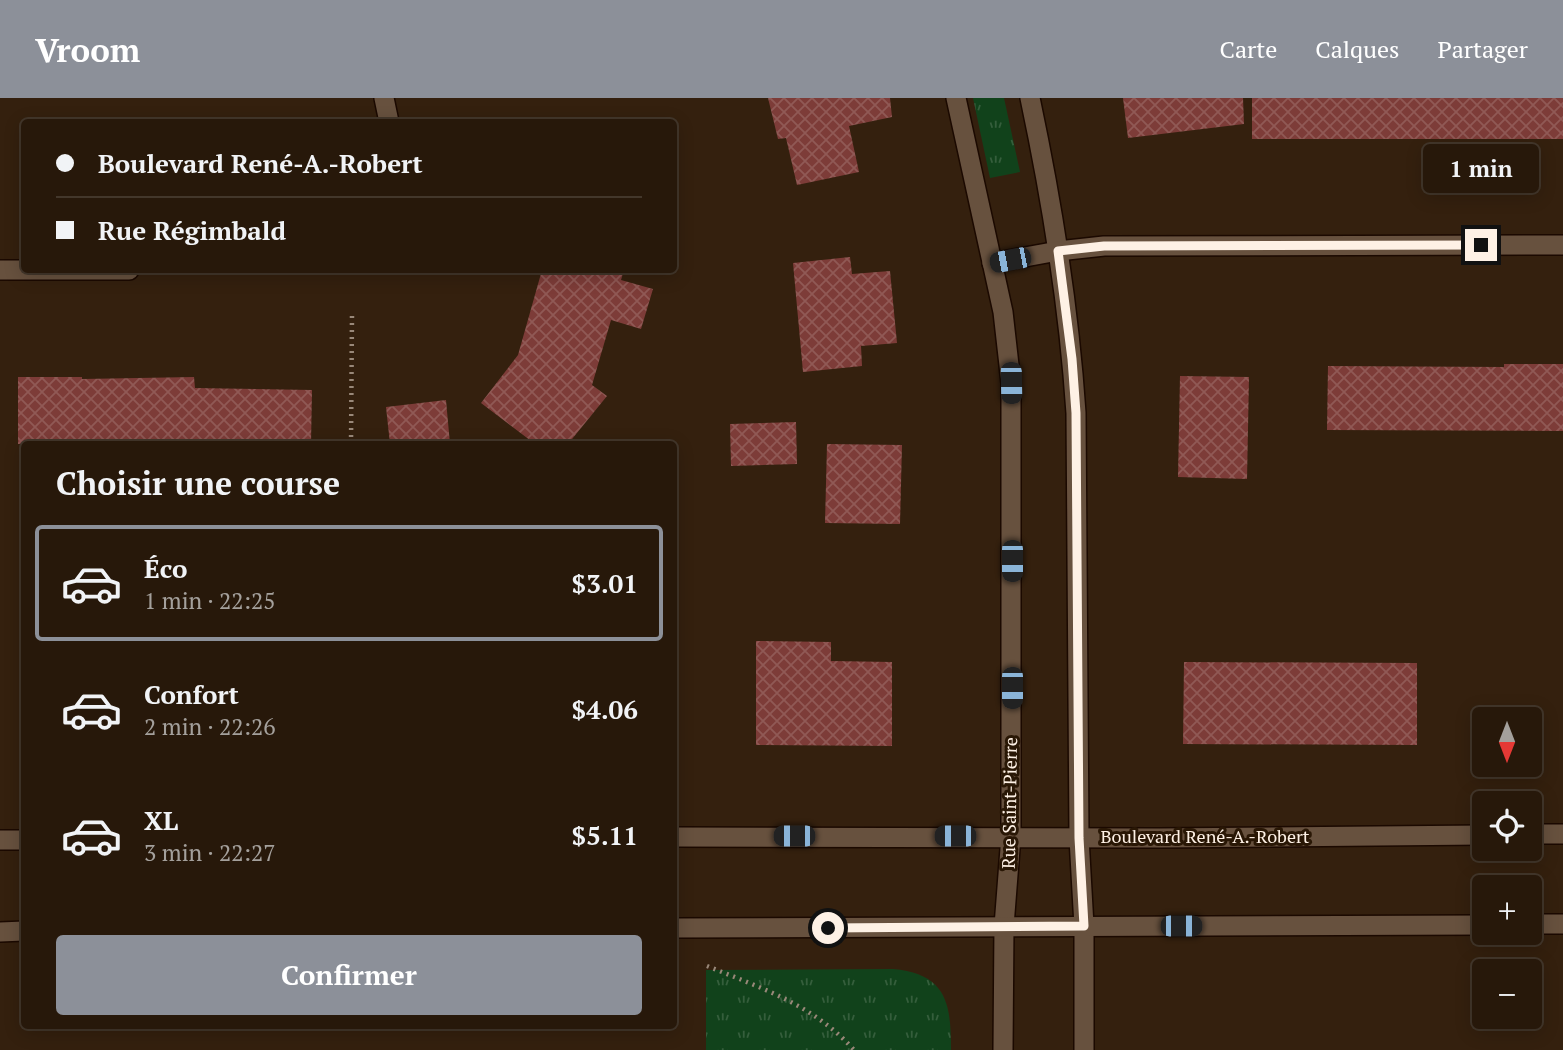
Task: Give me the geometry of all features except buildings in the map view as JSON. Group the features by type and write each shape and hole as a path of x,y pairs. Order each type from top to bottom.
{"street":[{"path":"384,98 388,119"},
{"name":"Rue Saint-Pierre","path":"956,98 1003,312 1011,383 1011,836 1004,926 1003,1050"},
{"path":"1030,98 1058,251 1076,413 1079,838 1084,926 1084,1050"},
{"path":"992,263 1104,246 1563,245"},
{"path":"0,270 21,270"},
{"path":"1542,834 1563,834"},
{"name":"Boulevard René-A.-Robert","path":"677,837 1472,835"},
{"path":"0,840 21,840"},
{"path":"1542,925 1563,924"},
{"path":"677,928 1472,925"},
{"path":"0,932 21,932"}],"path":[{"path":"351,441 352,315"},
{"path":"703,964 800,1005 838,1032 854,1050"}],"green space":[{"path":"973,98 1004,98 1020,172 990,178"},
{"path":"893,969 925,977 942,994 950,1019 951,1050 706,1050 706,970"}],"route":[{"path":"828,928 1084,926 1079,838 1079,501 1076,413 1066,303 1058,251 1104,246 1481,245"}]}
